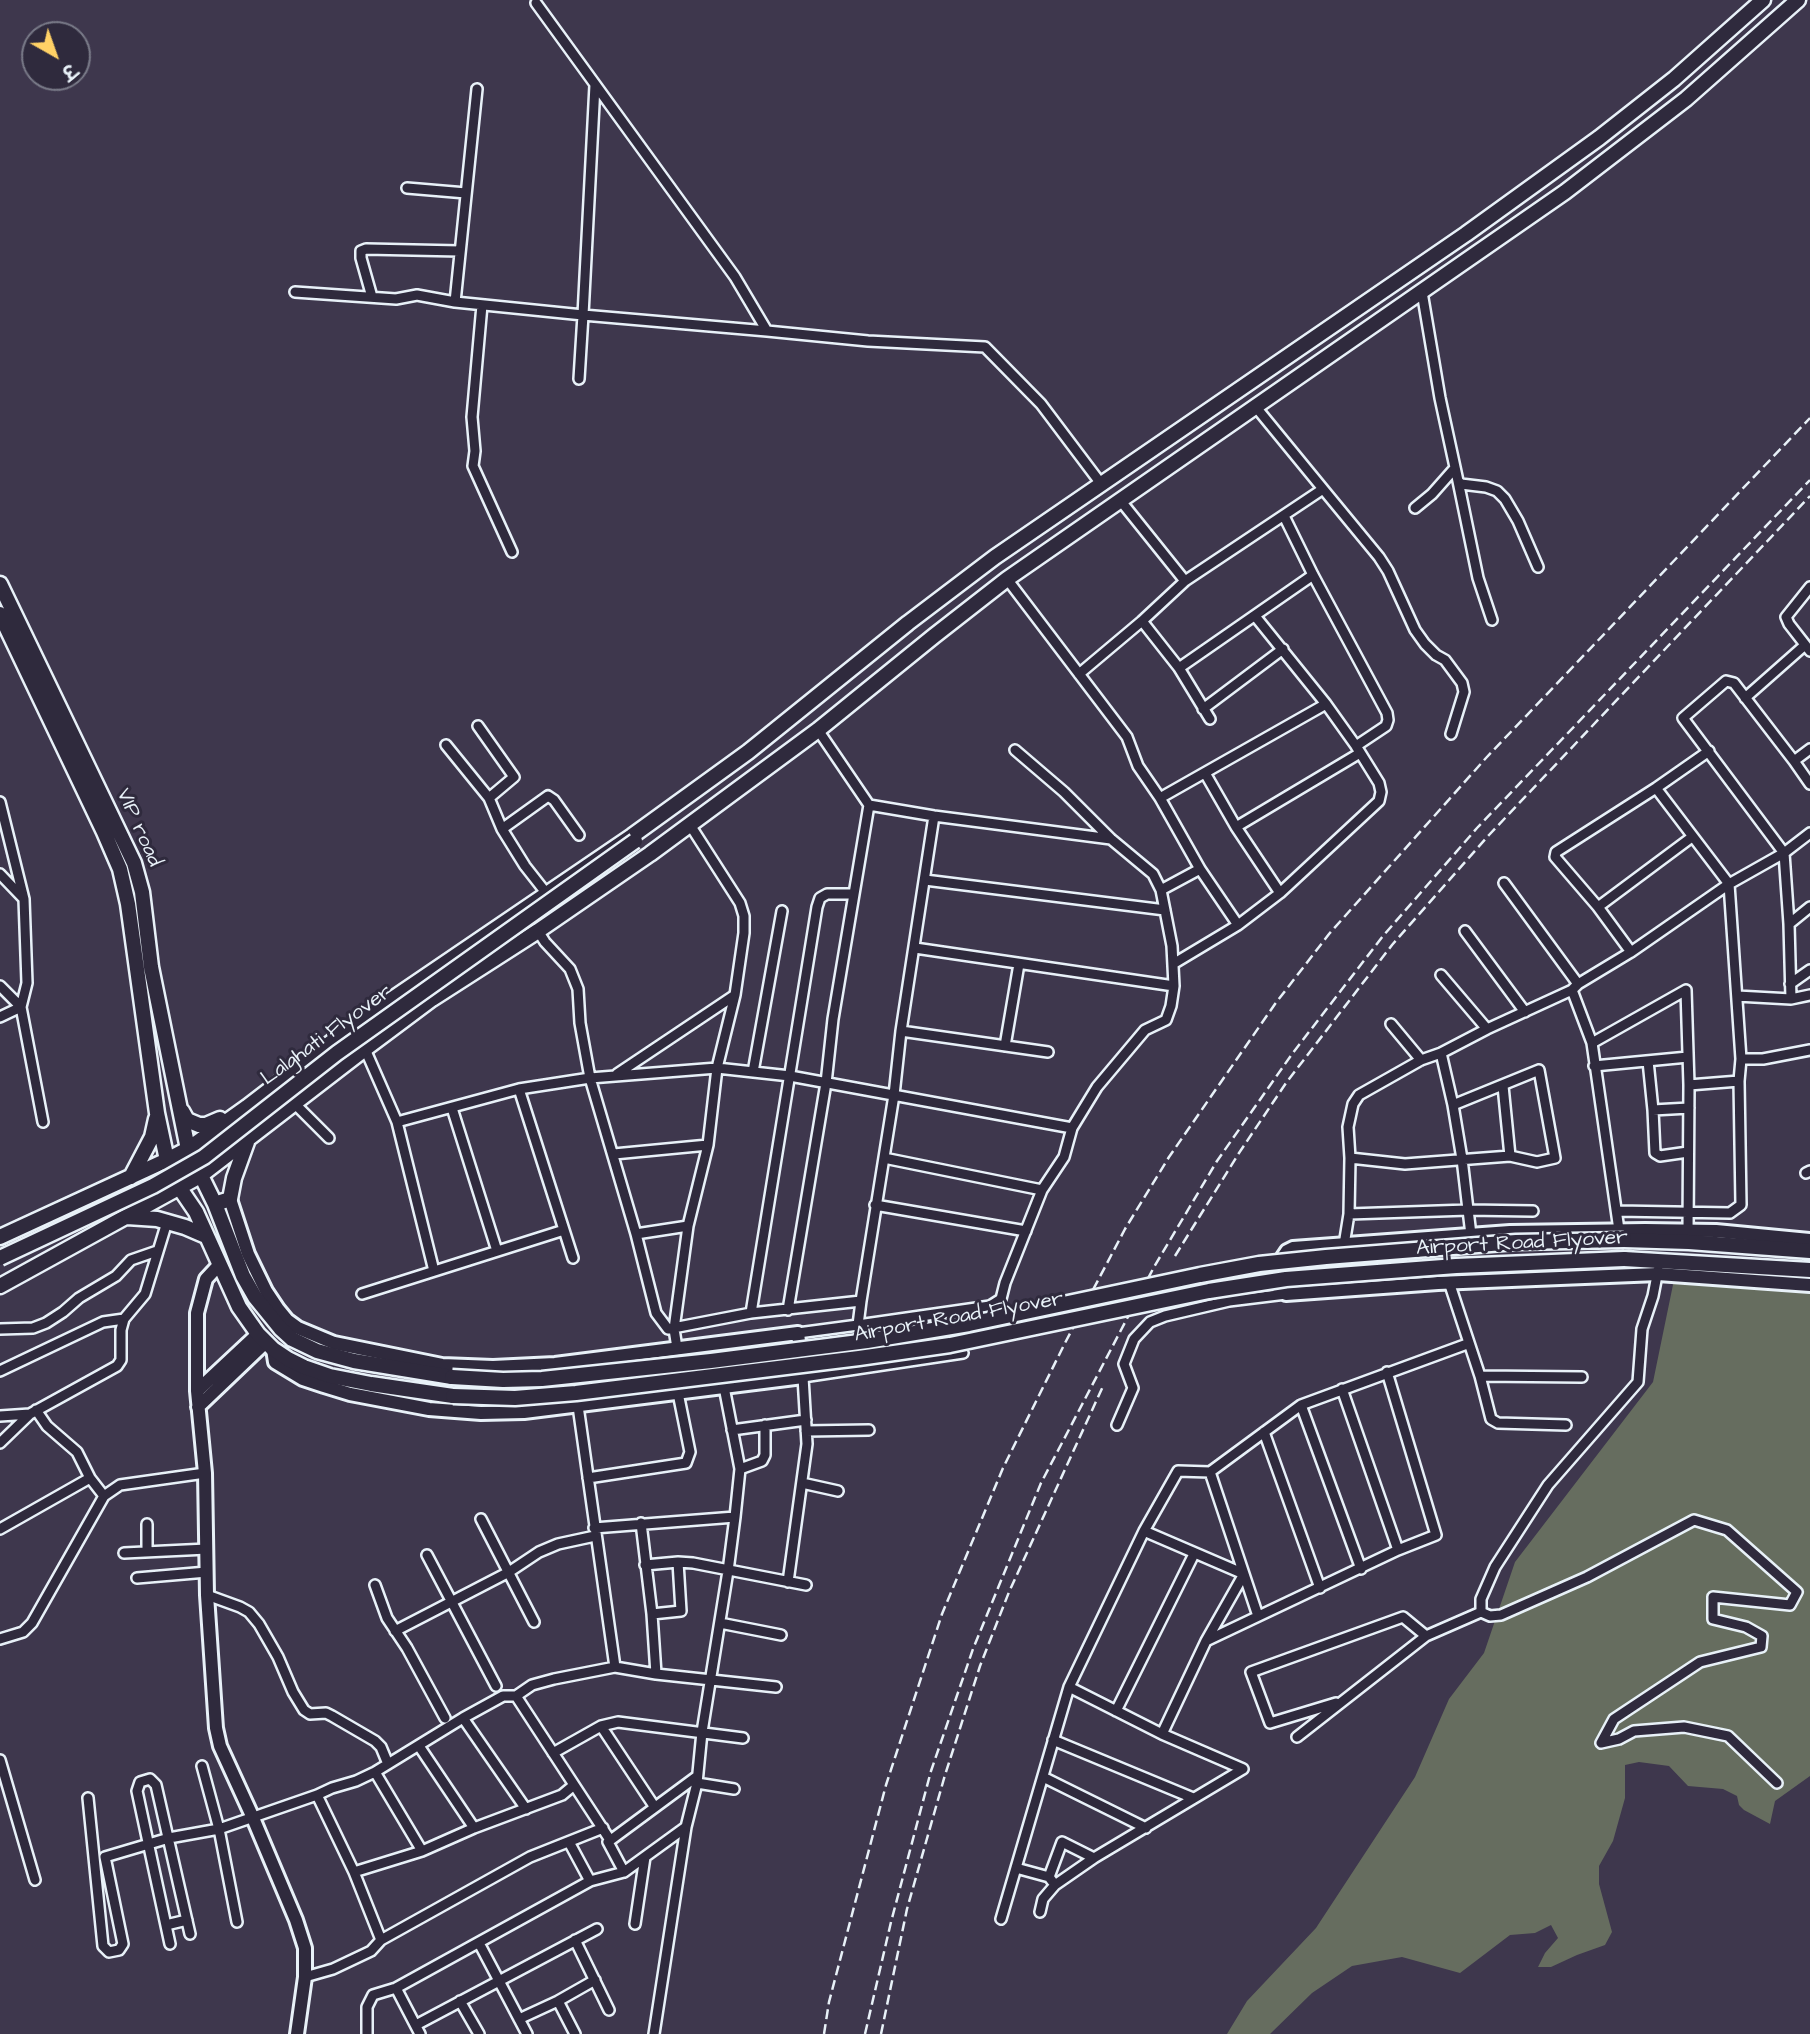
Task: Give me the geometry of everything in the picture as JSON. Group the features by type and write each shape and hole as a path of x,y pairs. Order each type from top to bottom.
{"main road":[{"path":"0,1237 131,1178 188,1149 351,1027 660,817 780,728 970,575 1466,234 1599,138 1674,79 1763,0"},
{"path":"0,1286 200,1176 432,999 538,931 690,825 818,730 1007,579 1423,292 1638,138 1798,0"},
{"name":"VIP road","path":"0,584 134,863 142,892 151,967 188,1149 215,1204"},
{"name":"VIP road","path":"0,617 104,832 125,886 157,1112 167,1160 179,1187 196,1212 239,1307 266,1342"},
{"name":"Lalghati Flyover","path":"0,1258 153,1186 204,1157 337,1053 648,832 660,817"},
{"path":"172,1076 183,1115 193,1124 206,1125 247,1107"},
{"path":"131,1178 152,1137 157,1112"},
{"path":"215,1204 230,1199 234,1178 248,1140"},
{"name":"Airport Road Flyover","path":"215,1204 243,1276 255,1297 292,1339 337,1357 503,1380 542,1379 711,1361 867,1341 990,1320 1259,1264 1622,1235 1689,1242 1809,1245"},
{"path":"127,1217 167,1222 206,1236"},
{"name":"Airport Road Flyover","path":"266,1342 296,1363 330,1376 453,1396 514,1398 576,1393 950,1345 1209,1291 1286,1279 1455,1266 1624,1259 1658,1267 1810,1270"}],"street":[{"path":"536,3 735,277 767,331"},
{"path":"579,379 595,85"},
{"path":"455,302 477,89"},
{"path":"407,188 466,192"},
{"path":"372,297 361,251 460,251"},
{"path":"295,292 396,299 417,295 455,302 583,315 868,341 985,347 1041,404 1102,485"},
{"path":"1423,292 1440,398 1478,578 1492,620"},
{"path":"482,305 472,417 475,451 473,466 512,552"},
{"path":"1255,406 1379,556 1424,644 1446,660 1462,682 1464,692 1451,734"},
{"path":"1415,508 1432,494 1455,468"},
{"path":"1458,481 1461,484 1497,491 1505,499 1538,567"},
{"path":"1079,674 1185,581 1323,489"},
{"path":"1120,500 1185,581"},
{"path":"1236,827 1358,749 1386,726 1388,720 1387,713 1284,516"},
{"path":"1179,668 1313,575"},
{"path":"1007,579 1127,737 1138,766 1200,869 1238,925"},
{"path":"1745,698 1807,648 1786,617 1810,587"},
{"path":"1173,964 1238,925 1280,893 1379,801 1381,792 1378,783 1358,749 1326,704 1255,616"},
{"path":"1142,621 1179,668 1210,719"},
{"path":"1203,709 1283,649"},
{"path":"1791,999 1789,923 1783,853 1683,718 1726,681 1734,683 1810,784"},
{"path":"1160,799 1326,704"},
{"path":"478,726 514,777 489,798"},
{"path":"788,1310 869,805 818,730"},
{"path":"446,745 489,798 502,829 525,866 547,894"},
{"path":"1794,761 1810,749"},
{"path":"230,1199 248,1254 266,1291 287,1320 312,1335 334,1343 445,1373 677,1348 990,1306 1001,1299 1042,1190 1064,1157 1072,1128 1097,1087 1145,1030 1166,1020 1174,986 1172,946 1161,890 1153,874 1015,750"},
{"path":"1630,952 1598,907 1555,857 1556,852 1709,751"},
{"path":"1205,773 1236,827 1280,893"},
{"path":"1618,1211 1730,1213 1741,1205 1741,1059 1729,884 1656,788"},
{"path":"502,829 548,796 554,800 579,835"},
{"path":"0,802 24,899 27,983 21,1007 43,1122"},
{"path":"869,805 1111,839"},
{"path":"858,1325 934,816"},
{"path":"677,1348 674,1329 688,1226 708,1144 717,1068 735,995 744,933 744,916 740,903 690,825"},
{"path":"1344,1245 1349,1214 1348,1128 1353,1104 1359,1095 1421,1060 1441,1053 1487,1028 1575,987 1810,833"},
{"path":"1598,907 1692,836"},
{"path":"1161,890 1200,869"},
{"path":"0,874 24,899"},
{"path":"925,880 1165,910"},
{"path":"1504,883 1575,987 1592,1043 1622,1235"},
{"path":"751,1313 817,907 820,898 827,894 854,894"},
{"path":"1789,923 1810,907"},
{"path":"753,1072 782,911"},
{"path":"538,931 570,970 578,989 580,1023 590,1078 614,1154 656,1313 663,1325 674,1329 751,1313 861,1301"},
{"path":"1465,931 1525,1012"},
{"path":"915,948 1174,986"},
{"path":"1005,1046 1019,964"},
{"path":"1790,984 1810,970"},
{"path":"1441,975 1487,1028"},
{"path":"0,986 21,1007"},
{"path":"1592,1043 1686,990 1689,1084 1688,1231"},
{"path":"615,1076 735,995"},
{"path":"1737,996 1791,999 1810,995"},
{"path":"0,1017 21,1007"},
{"path":"1391,1024 1421,1060"},
{"path":"901,1031 1048,1052"},
{"path":"365,1049 397,1122 434,1271"},
{"path":"1741,1059 1763,1059 1810,1050"},
{"path":"1441,1053 1462,1159 1471,1236"},
{"path":"1594,1066 1688,1057"},
{"path":"1648,1061 1656,1153 1660,1156 1688,1152"},
{"path":"397,1122 519,1089 590,1078 717,1068 790,1076 1072,1128"},
{"path":"1350,1158 1405,1164 1510,1156 1536,1163 1555,1158 1539,1070 1453,1105"},
{"path":"1689,1084 1739,1081"},
{"path":"1503,1086 1510,1156"},
{"path":"519,1089 573,1258"},
{"path":"294,1103 329,1138"},
{"path":"452,1108 497,1251"},
{"path":"1653,1110 1689,1108"},
{"path":"614,1154 708,1144"},
{"path":"884,1158 1042,1190"},
{"path":"875,1205 1026,1231"},
{"path":"1349,1214 1533,1211"},
{"path":"0,1443 33,1412 117,1366 121,1360 121,1330 124,1319 145,1294 167,1222"},
{"path":"636,1234 688,1226"},
{"path":"362,1294 564,1230"},
{"path":"1286,1294 1279,1287 1283,1257 1293,1248 1510,1232 1622,1235 1716,1231 1809,1245"},
{"path":"0,1329 33,1328 46,1323 79,1298 116,1276 131,1260 157,1251"},
{"path":"219,1265 206,1279 197,1313 197,1391 205,1473 206,1595 216,1728 220,1746 296,1920 304,1948 305,1977 298,2034"},
{"path":"1117,1425 1133,1388 1124,1364 1135,1339 1150,1322 1229,1301 1286,1294 1658,1267 1810,1285"},
{"path":"1481,1612 1481,1599 1495,1567 1548,1485 1638,1382 1642,1329 1658,1267"},
{"path":"1449,1282 1491,1419 1494,1422 1566,1425"},
{"path":"0,1371 103,1322 124,1319"},
{"path":"788,1581 807,1444 799,1333"},
{"path":"197,1391 266,1342"},
{"path":"266,1342 275,1362 303,1379 324,1387 429,1409 481,1413 578,1406 963,1353"},
{"path":"198,1407 266,1342"},
{"path":"1001,1919 1069,1687 1144,1531 1178,1471 1210,1472 1301,1405 1468,1344"},
{"path":"1206,1641 1398,1550 1436,1535 1387,1372"},
{"path":"1479,1376 1582,1377"},
{"path":"653,2034 685,1827 696,1780 735,1517 740,1469 724,1387"},
{"path":"1342,1389 1398,1550"},
{"path":"588,1478 685,1463 690,1452 678,1393"},
{"path":"1301,1405 1361,1569"},
{"path":"578,1406 615,1667"},
{"path":"0,1416 33,1412"},
{"path":"33,1412 78,1452 90,1478 104,1496"},
{"path":"732,1430 806,1420"},
{"path":"740,1469 762,1461 765,1455 765,1425"},
{"path":"806,1431 869,1430"},
{"path":"1264,1432 1320,1588"},
{"path":"1210,1472 1258,1616"},
{"path":"0,1639 23,1632 32,1623 104,1496 120,1485 205,1473"},
{"path":"0,1529 90,1478"},
{"path":"802,1483 838,1491"},
{"path":"394,1631 558,1544 594,1532 641,1523 735,1517"},
{"path":"481,1519 534,1622"},
{"path":"1297,1738 1426,1636 1481,1612 1490,1616 1501,1615 1587,1577 1694,1520 1727,1530 1797,1592 1790,1605 1713,1597 1713,1619 1746,1627 1762,1636 1761,1647 1700,1662 1614,1719 1601,1743 1619,1739 1634,1731 1684,1727 1728,1736 1777,1783"},
{"path":"641,1523 656,1674"},
{"path":"147,1524 147,1552"},
{"path":"1144,1531 1244,1574"},
{"path":"124,1553 207,1549"},
{"path":"1116,1711 1194,1554"},
{"path":"426,1555 496,1686"},
{"path":"645,1565 678,1562 806,1585"},
{"path":"652,1614 681,1611 678,1562"},
{"path":"137,1578 207,1572"},
{"path":"1162,1734 1206,1641 1244,1574"},
{"path":"374,1585 387,1618 407,1647 445,1718"},
{"path":"206,1595 249,1612 278,1657 304,1710 310,1714 326,1713 375,1741 381,1747 388,1764"},
{"path":"1343,1701 1270,1723 1251,1672 1404,1617 1426,1636"},
{"path":"720,1623 781,1635"},
{"path":"88,1798 103,1946 109,1952 119,1950 123,1944 105,1857 169,1838 219,1829 356,1781 503,1696 516,1696 532,1685 615,1667 776,1687"},
{"path":"1016,1868 1052,1881 1243,1769 1162,1734 1069,1687"},
{"path":"516,1696 603,1828 624,1872"},
{"path":"463,1718 526,1809"},
{"path":"553,1752 601,1726 618,1722 743,1738"},
{"path":"601,1726 654,1806"},
{"path":"1053,1740 1193,1798"},
{"path":"419,1746 474,1828"},
{"path":"0,1760 4,1786 35,1880"},
{"path":"202,1766 219,1829 237,1922"},
{"path":"374,1772 422,1851"},
{"path":"1043,1777 1146,1828"},
{"path":"170,1944 137,1791 140,1782 150,1779 156,1785 190,1934"},
{"path":"610,1840 654,1806 696,1780 734,1789"},
{"path":"354,1872 422,1851 562,1795 574,1785"},
{"path":"317,1795 354,1872 381,1940"},
{"path":"368,2034 367,2007 373,1995 396,1988 590,1881 624,1872 685,1827"},
{"path":"305,1977 333,1969 371,1951 381,1940 530,1857 603,1828"},
{"path":"569,1842 590,1881"},
{"path":"1040,1912 1052,1881 1062,1842 1094,1858"},
{"path":"635,1924 645,1857"},
{"path":"166,1925 187,1920"},
{"path":"396,1988 418,2030 460,2001 597,1928"},
{"path":"575,1940 609,2010"},
{"path":"479,1943 527,2034"},
{"path":"519,2019 595,1980"},
{"path":"460,2001 478,2034"},
{"path":"558,2001 575,2034"}],"green space":[{"path":"1675,1275 1810,1288 1810,1776 1775,1801 1770,1824 1744,1810 1739,1805 1737,1796 1723,1789 1688,1786 1669,1766 1639,1762 1625,1765 1625,1798 1613,1841 1599,1866 1599,1884 1612,1932 1605,1945 1551,1967 1538,1967 1545,1953 1558,1938 1551,1925 1535,1933 1510,1935 1460,1973 1402,1957 1352,1966 1312,1993 1270,2034 1227,2034 1247,2001 1316,1928 1415,1777 1449,1699 1484,1653 1515,1562 1653,1382"}],"railway":[{"path":"824,2034 829,2002 886,1785 942,1614 1003,1468 1125,1229 1169,1157 1275,1004 1329,934 1486,758 1810,418"},
{"path":"865,2034 931,1771 973,1649 1041,1483 1154,1267 1217,1161 1292,1054 1383,936 1477,828 1810,480"},
{"path":"1175,1256 1286,1083 1392,945 1489,835 1810,496"},
{"path":"881,2034 907,1909 945,1775 980,1666 1009,1592 1104,1384"}]}
